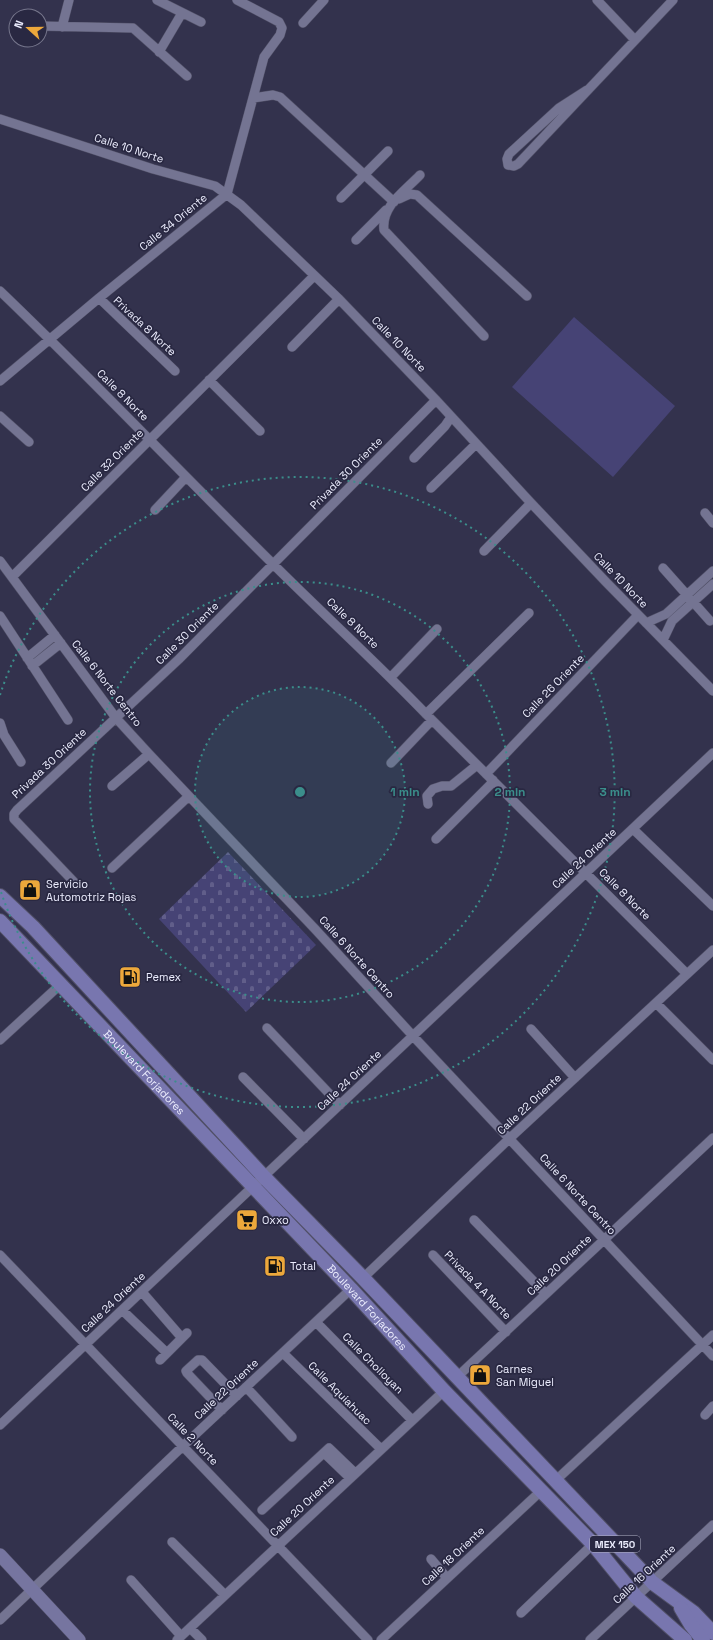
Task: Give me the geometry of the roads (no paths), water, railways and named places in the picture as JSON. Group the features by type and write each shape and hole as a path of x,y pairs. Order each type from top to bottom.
{"main road":[{"name":"Boulevard Forjadores","path":"0,896 33,928 264,1177 363,1278 653,1583 679,1604 694,1613 713,1633"},
{"name":"Boulevard Forjadores","path":"0,921 351,1290 444,1390 593,1544 636,1597 681,1638"},
{"name":"MEX 150","path":"679,1604 691,1625 703,1640"}],"street":[{"path":"62,27 70,0"},
{"path":"157,0 201,22"},
{"path":"227,194 264,57 280,35 282,28 280,22 238,0"},
{"path":"597,0 636,40"},
{"path":"587,90 560,108 509,154 506,159 508,165 514,166 518,164 673,0"},
{"path":"303,23 321,1"},
{"path":"159,52 182,13"},
{"path":"48,26 133,28 187,76"},
{"path":"253,98 273,95 280,98 364,175 391,205"},
{"name":"Calle 10 Norte","path":"0,119 153,169 215,186 241,205 339,299 436,400 531,503 713,691"},
{"path":"341,198 388,151"},
{"path":"356,240 420,175"},
{"name":"Calle 34 Oriente","path":"0,381 98,298 227,194"},
{"path":"484,336 384,230 383,222 391,205 410,194 417,195 527,296"},
{"name":"Calle 32 Oriente","path":"12,577 314,276"},
{"name":"Calle 8 Norte","path":"0,292 50,339 273,564 391,678 688,974"},
{"name":"Privada 8 Norte","path":"98,298 175,370"},
{"path":"292,347 339,299"},
{"path":"209,380 260,430"},
{"name":"Privada 30 Oriente","path":"273,564 436,400"},
{"path":"0,416 29,442"},
{"path":"414,458 445,426 451,417"},
{"path":"431,488 476,444"},
{"path":"155,510 186,477"},
{"path":"484,551 531,503"},
{"path":"705,513 713,523"},
{"name":"Calle 6 Norte Centro","path":"0,561 116,718 713,1356"},
{"name":"Calle 30 Oriente","path":"116,718 179,659 273,564"},
{"path":"663,568 710,622"},
{"path":"663,640 672,621 713,571"},
{"path":"646,623 666,614 713,584"},
{"path":"391,763 429,717 529,613"},
{"name":"Calle 26 Oriente","path":"436,839 490,785 490,777 638,615"},
{"path":"0,616 68,720"},
{"path":"391,678 437,628"},
{"path":"30,662 55,635"},
{"path":"30,662 61,643"},
{"name":"Privada 30 Oriente","path":"74,882 14,819 14,814 116,718"},
{"path":"0,723 2,734 21,762"},
{"name":"Calle 24 Oriente","path":"0,1425 713,753"},
{"path":"112,786 149,754"},
{"path":"428,804 427,796 433,789 442,786 451,786 477,764"},
{"path":"112,868 189,796"},
{"path":"632,829 713,906"},
{"name":"Calle 22 Oriente","path":"363,1278 509,1139 713,950"},
{"path":"0,1040 61,984"},
{"path":"656,1003 713,1060"},
{"path":"267,1028 340,1105"},
{"path":"531,1029 575,1078"},
{"path":"243,1077 304,1139"},
{"name":"Calle 20 Oriente","path":"457,1378 713,1138"},
{"path":"474,1220 546,1294"},
{"name":"Calle 2 Norte","path":"0,1255 368,1640"},
{"name":"Privada 4 A Norte","path":"433,1256 506,1332"},
{"name":"Calle 22 Oriente","path":"0,1620 236,1396 351,1290"},
{"path":"142,1292 184,1336 160,1360"},
{"path":"122,1310 167,1353"},
{"name":"Calle Cholloyan","path":"316,1322 412,1420"},
{"path":"555,1481 713,1335"},
{"name":"Calle Aquiahuac","path":"283,1353 381,1449"},
{"path":"222,1410 187,1373 186,1370 198,1360 202,1360 236,1396"},
{"path":"246,1387 292,1437"},
{"name":"Calle 20 Oriente","path":"179,1638 444,1390"},
{"path":"705,1415 713,1406"},
{"path":"262,1510 329,1448 352,1476"},
{"name":"Calle 18 Oriente","path":"381,1640 542,1490"},
{"name":"Calle 16 Oriente","path":"590,1640 653,1583 713,1525"},
{"path":"172,1542 225,1595"},
{"path":"521,1613 593,1544"},
{"path":"0,1555 79,1640"},
{"path":"431,1559 447,1578"},
{"path":"131,1580 179,1638"},
{"path":"190,1628 202,1640"}],"place":[{"name":"Servicio Automotriz Rojas","path":"30,890"},
{"name":"Pemex","path":"130,977"},
{"name":"Oxxo","path":"247,1220"},
{"name":"Total","path":"275,1266"},
{"name":"Carnes San Miguel","path":"480,1375"}]}
